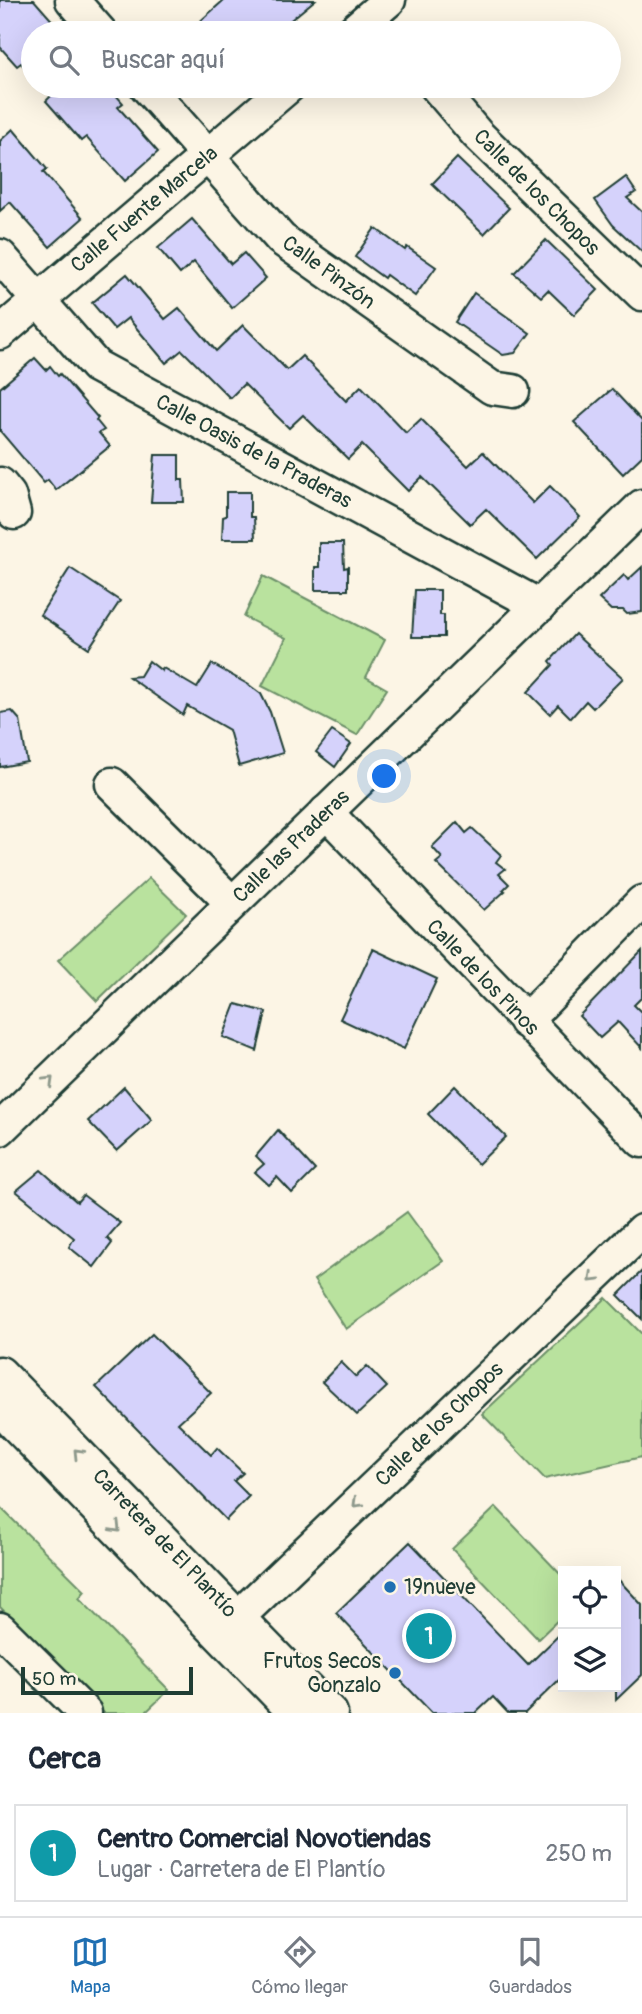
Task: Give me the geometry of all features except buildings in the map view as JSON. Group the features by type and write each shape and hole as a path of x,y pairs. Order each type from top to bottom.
{"street":[{"path":"72,0 90,21"},
{"name":"Calle Pinzón","path":"157,98 281,239 492,388 513,391"},
{"name":"Calle Fuente Marcela","path":"0,333 275,98"},
{"name":"Calle de los Chopos","path":"446,98 477,134 642,294"},
{"name":"Calle Oasis de la Praderas","path":"0,256 96,366 540,606"},
{"path":"0,484 9,495 14,513"},
{"name":"Calle las Praderas","path":"0,1129 642,506"},
{"path":"112,784 232,903"},
{"name":"Calle de los Pinos","path":"326,812 642,1141"},
{"path":"525,1021 642,902"},
{"name":"Calle de los Chopos","path":"237,1618 642,1231"},
{"name":"Carretera de El Plantío","path":"0,1373 331,1713"},
{"name":"Carretera de El Plantío","path":"0,1409 295,1713"},
{"path":"0,1629 85,1713"}],"green space":[{"path":"263,576 385,640 366,677 387,689 357,735 262,686 286,638 244,617"},
{"path":"149,878 186,914 97,1001 58,960"},
{"path":"407,1212 443,1261 346,1329 314,1280"},
{"path":"606,1298 642,1334 642,1457 545,1479 482,1414"},
{"path":"0,1507 85,1591 79,1598 169,1690 145,1713 104,1713 0,1607"},
{"path":"496,1507 558,1572 558,1620 538,1639 452,1549"}],"place":[{"name":"19nueve","path":"390,1587"},
{"name":"Centro Comercial Novotiendas","path":"429,1636"},
{"name":"Frutos Secos Gonzalo","path":"395,1673"}]}
